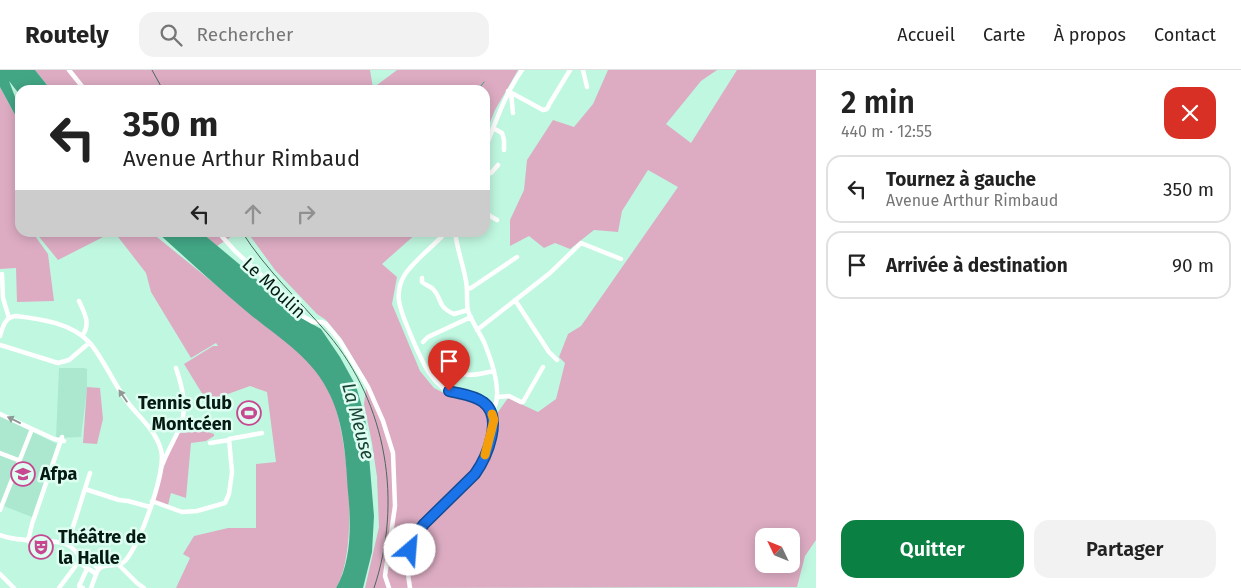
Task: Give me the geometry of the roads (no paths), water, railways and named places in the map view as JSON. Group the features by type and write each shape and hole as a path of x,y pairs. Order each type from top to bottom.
{"street":[{"path":"69,70 81,85"},
{"path":"490,136 522,70"},
{"path":"510,92 543,110 547,109 548,104 570,70"},
{"path":"583,70 587,88"},
{"path":"510,92 513,113"},
{"path":"493,128 502,133 504,150"},
{"path":"490,173 498,165"},
{"path":"490,216 497,220"},
{"name":"Le Moulin","path":"222,237 235,252 271,284 297,312 315,323 322,322 326,324 340,341 363,379 383,421 393,454 395,506 385,576 389,588"},
{"path":"410,588 408,561 414,538 424,524 478,469 488,448 494,420 492,412 480,400 449,391 434,380 424,363 401,307 399,292 404,276 441,237"},
{"path":"455,237 467,289 468,310 476,330 484,342 494,371 498,397 497,404 492,412"},
{"path":"476,330 550,273 581,243 621,259"},
{"path":"467,289 517,257"},
{"path":"2,274 3,298 9,318"},
{"path":"422,278 422,282 433,289 445,310 454,314 468,310"},
{"path":"515,300 549,352 557,360"},
{"path":"79,301 87,323 87,329 82,336"},
{"path":"0,336 4,323 9,318 16,316 53,322 82,336 89,342 128,404 151,430 162,452 162,467"},
{"path":"423,342 428,337 471,317"},
{"path":"0,345 62,365 89,342"},
{"path":"447,363 462,375 494,371"},
{"path":"498,397 509,396 523,402 543,367"},
{"path":"0,535 9,539 64,543 75,550 79,560 87,569 95,573 98,570 119,565 126,560 137,544 169,447 180,427 184,410 181,384 176,368"},
{"path":"0,414 62,440 32,524 28,541"},
{"path":"0,510 18,460 32,429"},
{"path":"210,443 262,432"},
{"path":"152,501 182,512 197,512 226,503 232,472 229,440"},
{"path":"0,453 18,460"},
{"path":"71,533 90,473"},
{"path":"85,489 119,500 150,507"},
{"path":"59,588 79,560 84,557 98,570"},
{"path":"119,565 144,588"},
{"path":"80,588 87,569"},
{"path":"92,588 98,570"},
{"path":"0,574 14,588"},
{"path":"0,579 9,584"}],"water":[{"path":"0,70 35,70 47,85 15,85 15,89 9,81 15,97 15,115 0,87"},
{"name":"La Meuse","path":"162,237 207,237 251,274 291,312 321,329 340,357 356,386 365,417 369,456 374,516 372,552 363,588 336,588 348,554 350,528 345,455 335,406 323,381 304,358 235,302"}],"railway":[{"path":"152,70 160,85"},
{"path":"245,237 261,259 328,334 348,361 364,391 376,422 384,455 388,488 387,522 383,555 374,588"}],"place":[{"name":"Tennis Club Montcéen","path":"249,413"},
{"name":"Afpa","path":"23,474"},
{"name":"Théâtre de la Halle","path":"41,547"}]}
